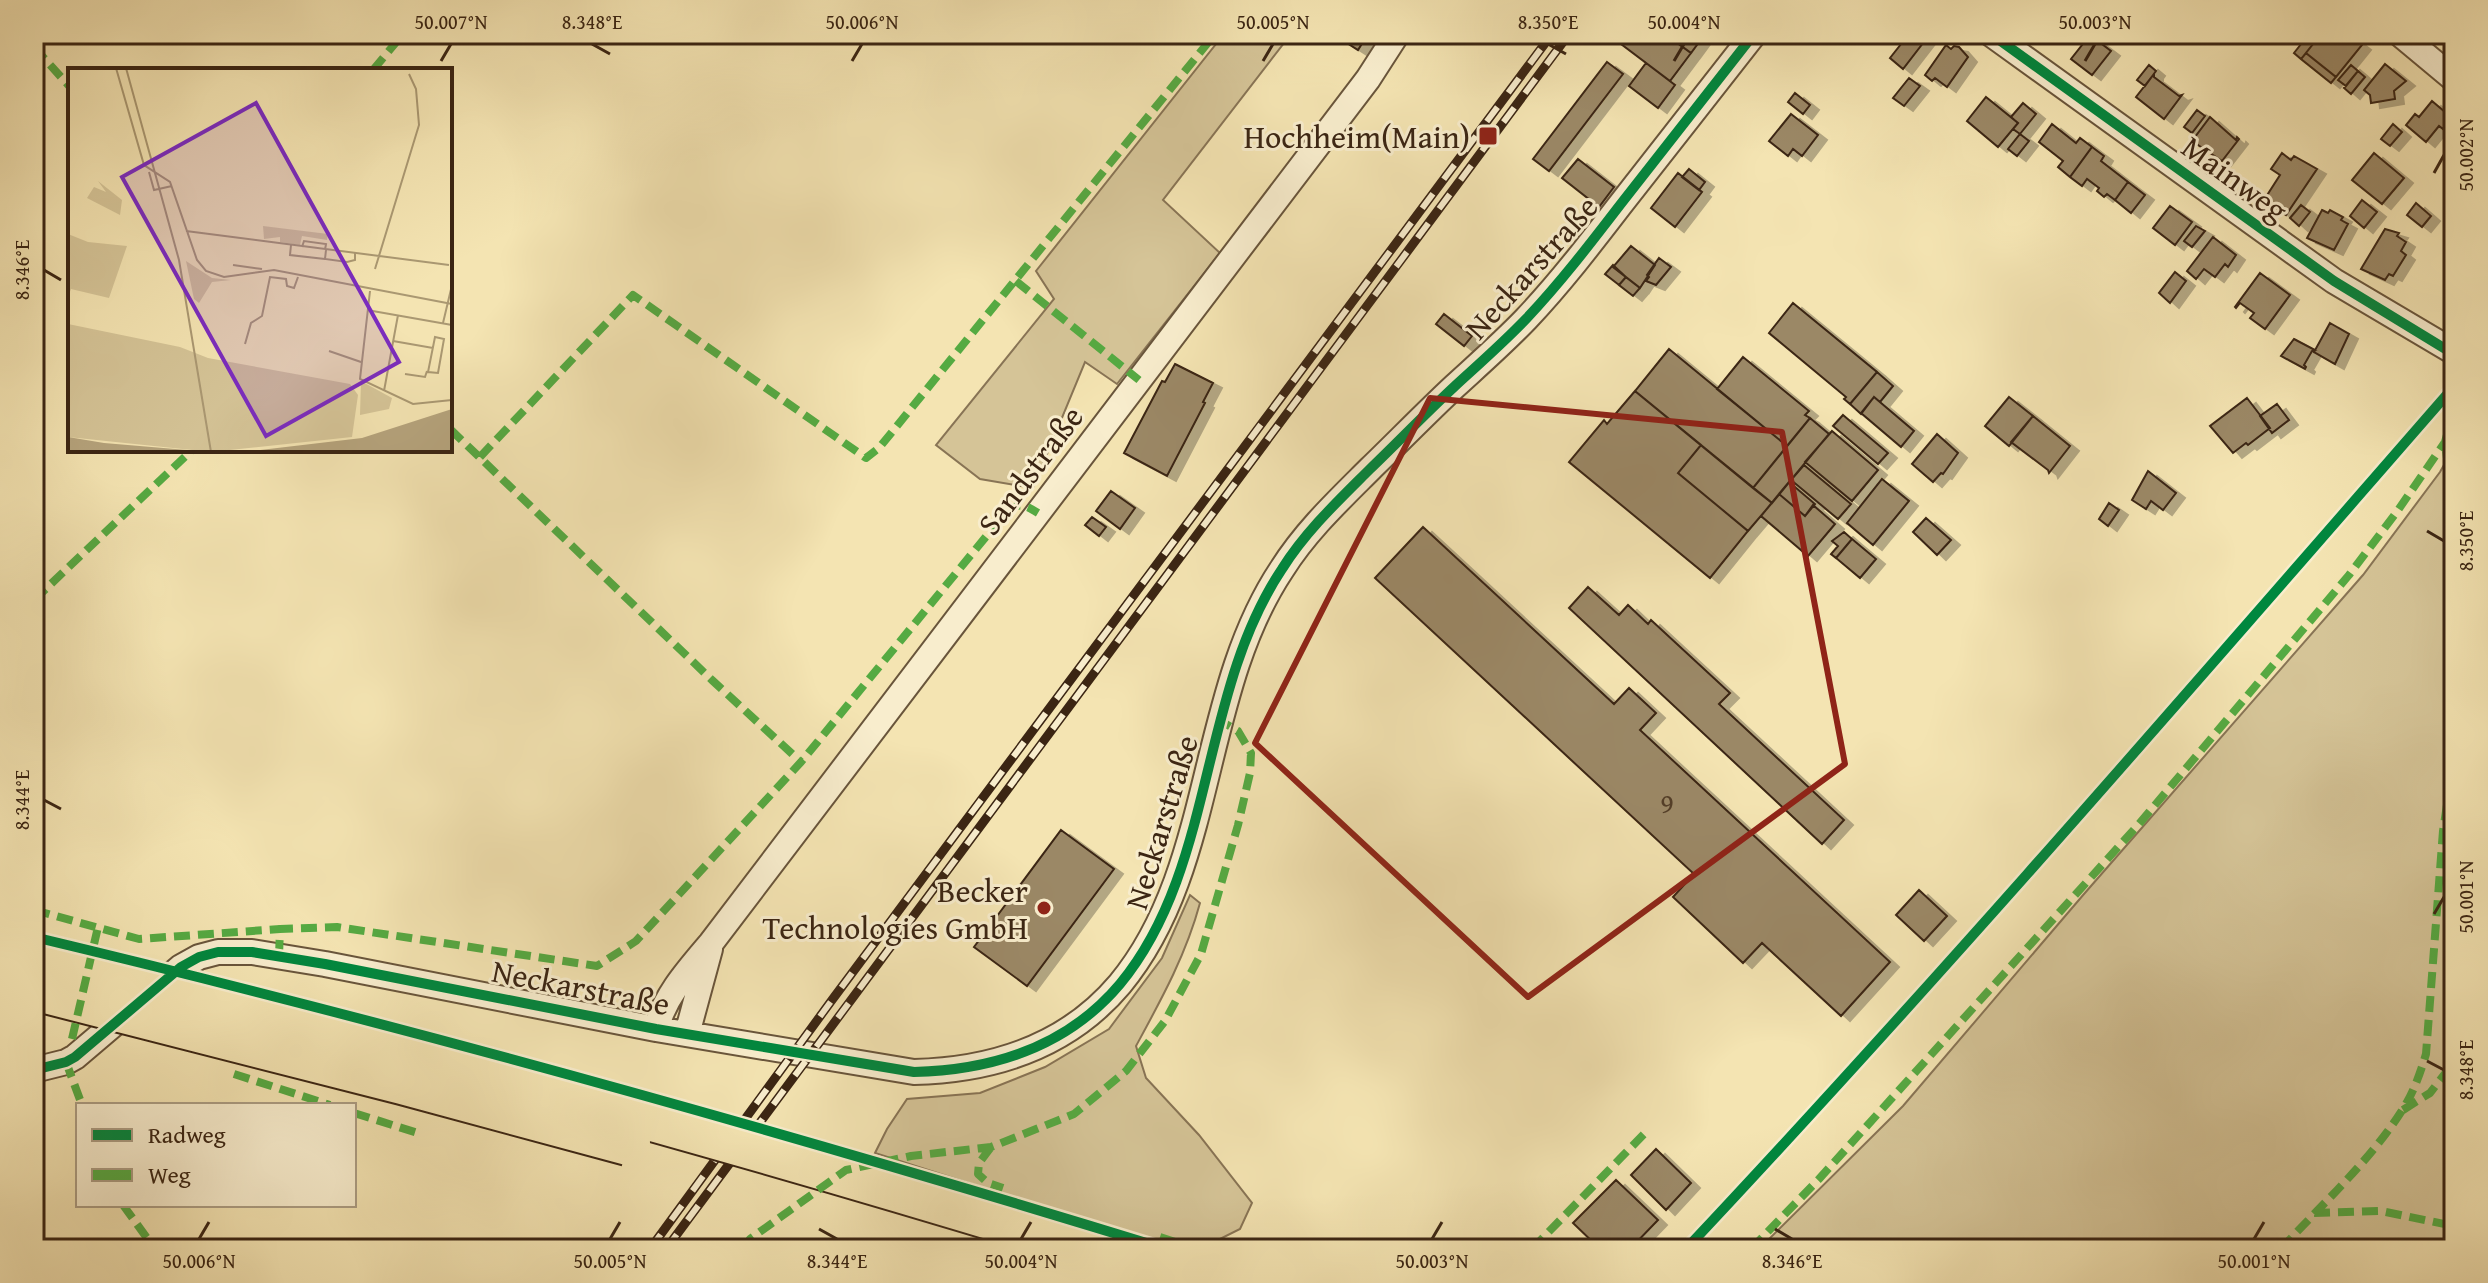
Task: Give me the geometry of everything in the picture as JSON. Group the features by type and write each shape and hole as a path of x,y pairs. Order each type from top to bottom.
{"highway":[{"path":"34,955 396,1048 644,1116 1095,1249"},
{"path":"34,988 591,1133 992,1249"}],"street":[{"name":"Sandstraße","path":"656,1029 660,1012 683,976 1368,79 1397,34"},
{"name":"Neckarstraße","path":"34,1070 75,1057 181,967 199,957 233,951 325,964 656,1029 914,1072 954,1071 992,1064 1032,1049 1068,1030 1100,1004 1150,941 1180,871 1234,668 1250,627 1281,569 1326,512 1543,301 1754,34"},
{"name":"Mainweg","path":"1991,34 2334,281 2454,352"},
{"path":"2400,34 2454,79"},
{"name":"Sandstraße","path":"687,1034 711,943"}],"highlighted area":[{"path":"1430,398 1782,432 1845,764 1528,997 1255,743"}],"shaded area":[{"path":"1224,34 1291,34 1163,200 1220,253 1117,384 1085,362 1033,488 980,479 936,445 1054,299 1036,271"},
{"path":"2454,447 2454,1249 1759,1249 1903,1106 2363,575 2440,472"},
{"path":"1190,895 1200,903 1188,941 1136,1046 1146,1078 1199,1135 1252,1203 1240,1229 1200,1249 1175,1249 875,1153 907,1099 980,1093 1045,1067 1109,1029 1162,958"}],"building":[{"path":"1333,34 1368,34 1358,50"},
{"path":"1628,34 1665,34 1691,53 1670,81 1621,44"},
{"path":"1665,34 1705,34 1691,53"},
{"path":"1909,34 1930,34 1903,69 1890,58"},
{"path":"2309,34 2317,39 2301,59 2294,53"},
{"path":"2321,34 2348,34 2362,45 2336,77 2306,53"},
{"path":"2090,35 2111,51 2092,75 2071,59"},
{"path":"1946,45 1951,49 1959,47 1968,57 1947,87 1925,75"},
{"path":"2306,53 2336,77 2331,83 2301,59"},
{"path":"1607,62 1623,74 1549,171 1533,159"},
{"path":"1646,63 1675,85 1658,108 1629,86"},
{"path":"2385,64 2406,81 2394,91 2395,99 2371,103 2370,95 2364,90"},
{"path":"2149,65 2156,71 2145,86 2137,80"},
{"path":"2351,65 2358,71 2346,86 2338,80"},
{"path":"2358,71 2365,77 2351,94 2344,88"},
{"path":"2154,74 2179,96 2182,95 2164,119 2136,97"},
{"path":"1909,78 1920,86 1904,106 1893,98"},
{"path":"1795,93 1810,105 1803,114 1788,102"},
{"path":"1986,97 2018,123 1998,147 1967,121"},
{"path":"2432,101 2452,118 2443,129 2439,126 2426,142 2406,125 2415,114 2419,117"},
{"path":"2023,103 2036,114 2020,134 2013,129 2018,123 2011,117"},
{"path":"2197,110 2205,116 2192,133 2184,127"},
{"path":"1791,114 1818,135 1802,156 1793,149 1788,156 1769,141"},
{"path":"2210,117 2236,140 2237,137 2239,139 2222,161 2192,141"},
{"path":"2052,124 2076,143 2080,138 2092,147 2070,177 2058,167 2063,161 2039,142"},
{"path":"2393,124 2402,132 2390,146 2381,139"},
{"path":"2020,134 2029,141 2017,156 2008,149"},
{"path":"2092,147 2104,156 2101,161 2128,182 2115,200 2107,194 2104,197 2097,191 2099,188 2087,179 2082,186 2070,177"},
{"path":"2282,153 2291,160 2294,156 2317,169 2286,215 2264,200 2280,175 2271,169"},
{"path":"2374,153 2404,178 2382,204 2352,180"},
{"path":"1578,159 1614,187 1599,207 1562,178"},
{"path":"1689,169 1705,182 1699,190 1682,177"},
{"path":"1678,173 1702,192 1675,227 1651,208"},
{"path":"2128,182 2145,195 2131,213 2115,200"},
{"path":"2362,200 2377,212 2364,228 2350,216"},
{"path":"2416,203 2431,216 2422,227 2407,215"},
{"path":"2301,205 2310,212 2299,226 2290,218"},
{"path":"2170,206 2192,222 2175,245 2153,228"},
{"path":"2322,210 2328,213 2330,210 2343,217 2341,220 2348,224 2334,250 2307,238"},
{"path":"2196,226 2205,231 2192,247 2184,241"},
{"path":"2385,229 2399,233 2397,236 2406,242 2401,251 2406,255 2393,276 2389,274 2385,280 2361,269"},
{"path":"2213,237 2236,255 2228,267 2225,264 2215,277 2204,269 2196,279 2187,271"},
{"path":"1631,246 1655,265 1640,288 1613,267"},
{"path":"1659,258 1671,267 1656,285 1646,281"},
{"path":"1613,265 1626,277 1619,285 1605,274"},
{"path":"2175,272 2186,281 2170,303 2159,293"},
{"path":"2260,273 2290,295 2265,329 2250,318 2254,313 2240,303 2235,307"},
{"path":"1626,277 1640,288 1633,296 1619,285"},
{"path":"1793,303 1877,372 1850,404 1844,399 1846,397 1769,333"},
{"path":"1444,314 1472,336 1464,346 1436,324"},
{"path":"2330,323 2349,334 2335,364 2314,352"},
{"path":"2294,339 2315,350 2304,365 2305,369 2281,356"},
{"path":"1669,349 1787,446 1753,488 1635,391"},
{"path":"1743,357 1809,411 1805,415 1810,418 1787,446 1717,389"},
{"path":"1175,364 1213,383 1167,476 1124,453 1162,381 1165,382"},
{"path":"1877,372 1893,386 1880,402 1874,397 1861,414 1850,404"},
{"path":"1635,391 1701,445 1678,473 1748,531 1710,578 1569,462 1604,420 1607,424"},
{"path":"1874,397 1914,431 1901,447 1861,413"},
{"path":"2009,397 2033,416 2009,446 1985,426"},
{"path":"2247,398 2270,428 2233,453 2210,426"},
{"path":"2277,404 2289,420 2272,433 2260,416"},
{"path":"1843,415 1888,453 1878,464 1833,426"},
{"path":"2033,416 2070,446 2049,473 2011,442"},
{"path":"1810,418 1829,434 1772,503 1753,488"},
{"path":"1832,431 1878,470 1852,501 1805,462"},
{"path":"1937,434 1958,453 1933,482 1912,464"},
{"path":"1701,445 1772,503 1748,531 1678,473"},
{"path":"1804,465 1851,504 1838,519 1791,480"},
{"path":"2148,471 2176,493 2163,510 2151,501 2146,509 2132,500"},
{"path":"1882,479 1909,501 1873,545 1847,523"},
{"path":"1789,482 1815,504 1805,516 1779,494"},
{"path":"1111,491 1135,508 1120,529 1096,511"},
{"path":"1779,494 1805,516 1813,505 1835,524 1808,556 1761,516"},
{"path":"2109,503 2119,510 2108,526 2099,519"},
{"path":"1092,517 1106,527 1099,536 1085,525"},
{"path":"1926,518 1951,540 1937,555 1913,532"},
{"path":"1423,527 1614,704 1629,688 1656,713 1640,730 1890,962 1841,1016 1762,943 1743,963 1673,897 1694,874 1375,578"},
{"path":"1844,532 1852,539 1836,558 1831,554 1838,546 1832,541"},
{"path":"1852,539 1876,559 1860,578 1836,558"},
{"path":"1588,587 1619,615 1628,605 1648,624 1651,620 1730,693 1719,704 1844,820 1822,844 1569,608"},
{"name":"Becker Technologies GmbH","path":"1061,830 1114,869 1027,986 974,947"},
{"path":"1919,890 1947,916 1924,941 1896,915"},
{"path":"1656,1149 1691,1183 1666,1210 1631,1175"},
{"path":"1616,1180 1658,1220 1630,1249 1600,1249 1573,1223"}],"railway":[{"path":"650,1249 1552,34"},
{"path":"666,1249 1569,34"}],"marked path":[{"path":"375,68 403,34"},
{"path":"480,457 633,295 866,458 879,448 1215,34"},
{"path":"34,47 68,85"},
{"path":"1016,281 1139,380"},
{"path":"1751,1249 1819,1179 2139,824 2349,575 2445,442 2451,420 2450,391"},
{"path":"452,431 801,762"},
{"path":"2445,442 2454,516"},
{"path":"34,600 190,452"},
{"path":"279,956 280,929 337,927 597,966 636,941 801,762 1007,511 1022,506 1038,513"},
{"path":"743,1249 750,1239 846,1170 911,1156 991,1147 1074,1114 1126,1071 1165,1021 1201,954 1238,825 1250,773 1251,753 1238,731 1219,720"},
{"path":"2281,1249 2374,1148 2405,1105 2421,1069 2426,1054 2443,831 2454,759"},
{"path":"34,910 139,939 280,929"},
{"path":"72,1039 98,927"},
{"path":"66,1062 81,1103"},
{"path":"2403,1110 2430,1093 2454,1062"},
{"path":"234,1074 324,1103"},
{"path":"356,1114 421,1134"},
{"path":"1532,1249 1645,1133"},
{"path":"991,1147 979,1163 978,1174 988,1183 1003,1188"},
{"path":"124,1207 155,1249"},
{"path":"2314,1213 2381,1211 2454,1226"},
{"path":"1160,1237 1197,1249"}],"cycle path":[{"path":"34,1070 75,1057 181,967 199,957 218,952 252,952 325,964 656,1029 914,1072 1000,1060 1053,1039 1099,1006 1120,984 1151,938 1174,888 1191,835 1235,671 1255,618 1291,555 1346,493 1539,305 1754,34"},
{"path":"1991,34 2334,281 2452,353"},
{"path":"1686,1249 1976,931 2450,391 2452,353"},
{"path":"34,937 319,1008 603,1084 1166,1249"}],"place":[{"name":"Hochheim(Main)","path":"1488,136"},
{"name":"Becker Technologies GmbH","path":"1044,908"}]}
